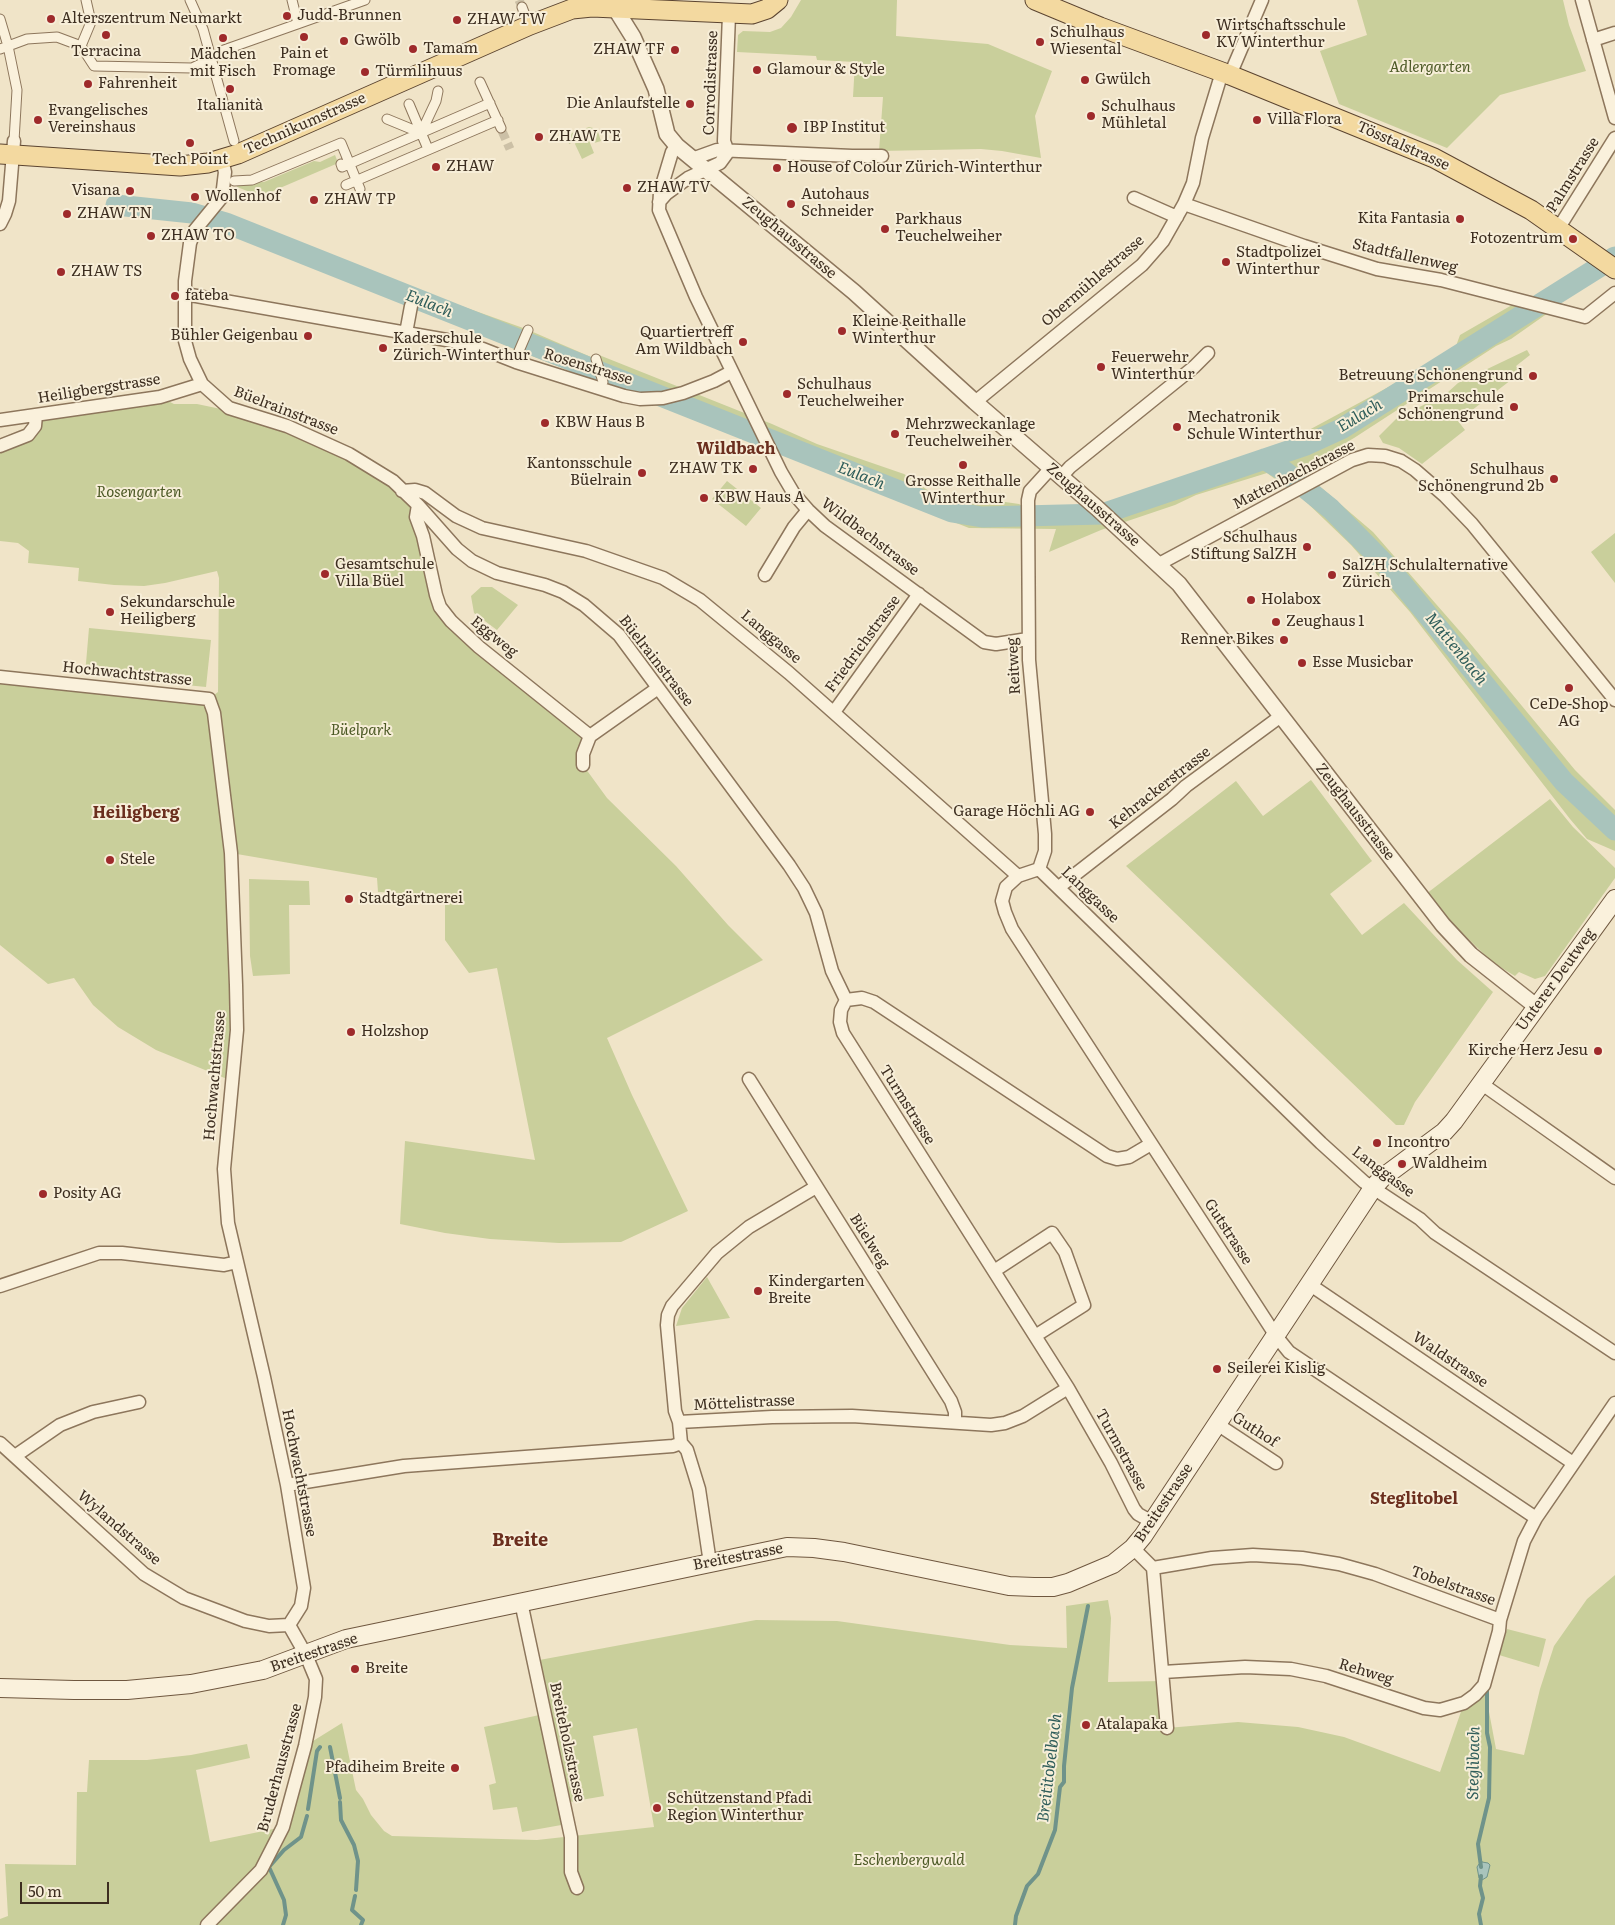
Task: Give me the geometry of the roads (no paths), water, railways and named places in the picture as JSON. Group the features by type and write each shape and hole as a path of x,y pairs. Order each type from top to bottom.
{"main road":[{"name":"Tösstalstrasse","path":"1035,0 1100,27 1226,74 1434,158 1492,188 1558,229 1608,264"},
{"name":"Technikumstrasse","path":"9,150 180,166 222,160 559,13 583,7 613,3 729,14 752,14 767,9 774,2"},
{"name":"Unterer Deutweg","path":"1373,1188 1388,1174 1444,1132 1482,1084 1615,898"},
{"name":"Breitestrasse","path":"0,1688 74,1690 154,1688 191,1684 263,1670 346,1639 787,1547 814,1548 1009,1586 1053,1587 1074,1581 1113,1564 1133,1548 1373,1188"}],"street":[{"path":"81,46 91,22 86,0"},
{"path":"190,0 203,29 234,141"},
{"path":"292,0 298,24"},
{"path":"4,48 27,39 57,37 81,46 94,66 192,68 224,50 365,0"},
{"name":"Obermühlestrasse","path":"975,402 1142,265 1163,241 1184,204 1193,183 1204,130 1226,74 1262,0"},
{"path":"1582,0 1615,118"},
{"name":"Zeughausstrasse","path":"613,3 633,37 656,89 667,134 677,146 854,292 975,402 1103,513 1179,584 1443,925 1471,955 1537,1007"},
{"name":"Corrodistrasse","path":"728,152 724,141 729,14"},
{"path":"0,19 4,48 17,90 9,150 9,201 0,224"},
{"path":"1593,40 1615,33"},
{"path":"346,185 358,184 428,150 500,124 479,79"},
{"path":"421,133 436,101 438,91"},
{"path":"345,164 490,103"},
{"path":"408,104 428,150"},
{"path":"387,119 421,133"},
{"name":"Palmstrasse","path":"1558,229 1615,138"},
{"path":"234,181 252,180 341,143 345,164 358,184"},
{"name":"Wildbachstrasse","path":"677,146 672,152 659,202 659,210 675,251 732,372 794,494 825,526 984,642 996,644 1028,639"},
{"path":"692,159 717,150 728,152 882,156"},
{"path":"669,164 669,172 672,178 680,181 720,163 728,152"},
{"path":"202,384 190,359 185,341 185,294 190,243 195,230 222,197 225,172 222,160"},
{"path":"659,202 666,194 688,178"},
{"path":"1134,198 1177,217"},
{"name":"Stadtfallenweg","path":"1184,204 1194,209 1377,269 1441,280 1585,317 1615,293"},
{"name":"Rosenstrasse","path":"185,294 458,342 624,396 645,400 683,393 714,382 732,372"},
{"path":"406,333 410,306"},
{"path":"519,351 528,330"},
{"name":"Reitweg","path":"1039,869 1045,851 1045,834 1028,639 1028,509 1030,491 1056,472 1070,467 1194,367 1208,353"},
{"path":"596,359 603,382"},
{"name":"Heiligbergstrasse","path":"0,420 160,397 202,384"},
{"name":"Büelrainstrasse","path":"202,384 229,408 288,426 329,444 393,481 418,505 457,549 472,562 497,574 545,585 563,592 584,605 619,636 789,865 804,888 816,913 832,971 846,1000"},
{"path":"0,446 28,435 35,426 36,415"},
{"name":"Mattenbachstrasse","path":"1159,564 1352,460 1368,455 1385,456 1401,461 1415,470 1445,496 1472,524 1615,700"},
{"name":"Langgasse","path":"402,491 415,490 426,493 456,516 482,528 586,551 662,578 700,600 834,712 1018,876 1039,869 1059,886 1321,1143 1364,1182 1420,1219 1435,1233 1615,1354"},
{"name":"Eggweg","path":"418,505 416,517 423,536 440,607 451,621 479,647 590,736"},
{"path":"765,575 794,527 808,510"},
{"name":"Friedrichstrasse","path":"834,712 919,594"},
{"name":"Hochwachtstrasse","path":"0,677 209,699 214,713 231,853 237,1030 224,1169 228,1223 264,1377 304,1588 302,1606 289,1625"},
{"path":"582,764 583,754 590,736 658,688"},
{"name":"Kehrackerstrasse","path":"1059,886 1172,799 1186,786 1280,716"},
{"name":"Gutstrasse","path":"1018,876 1006,887 1002,901 1012,929 1276,1336 1289,1352 1536,1518"},
{"path":"846,1000 862,998 874,1002 1107,1156 1117,1159 1129,1157 1151,1144"},
{"name":"Turmstrasse","path":"846,1000 841,1010 840,1022 842,1033 1068,1388 1112,1463 1134,1509 1138,1514 1152,1522"},
{"name":"Büelweg","path":"749,1079 951,1401 955,1412 955,1422"},
{"path":"1482,1084 1615,1178"},
{"path":"679,1422 675,1411 667,1326 668,1315 672,1306 717,1253 749,1227 816,1187"},
{"path":"994,1271 1052,1233 1065,1252 1084,1305 1035,1336"},
{"path":"0,1286 99,1253 122,1253 224,1265 237,1262"},
{"name":"Waldstrasse","path":"1309,1284 1573,1463"},
{"name":"Möttelistrasse","path":"681,1443 679,1422 772,1417 852,1416 991,1424 1023,1416 1068,1388"},
{"path":"15,1456 60,1425 92,1412 139,1402"},
{"name":"Tobelstrasse","path":"1153,1568 1212,1558 1253,1555 1302,1558 1340,1564 1375,1574 1500,1620 1524,1541 1536,1518 1615,1403"},
{"name":"Guthof","path":"1217,1424 1276,1463"},
{"name":"Wylandstrasse","path":"0,1443 144,1574 184,1598 245,1621 269,1626 289,1625"},
{"path":"286,1485 404,1466 673,1446 681,1443 688,1450 699,1489 710,1562"},
{"path":"1133,1548 1153,1568 1167,1728"},
{"name":"Breiteholzstrasse","path":"521,1602 571,1838 571,1872 577,1888"},
{"name":"Rehweg","path":"1162,1672 1245,1667 1290,1670 1326,1676 1424,1708 1440,1710 1464,1703 1484,1685 1499,1631 1500,1620"},
{"name":"Bruderhausstrasse","path":"207,1925 261,1870 283,1828 305,1746 315,1697 316,1679 306,1655 289,1625"}],"water":[{"path":"1482,1862 1490,1865 1487,1877 1482,1880 1479,1878 1477,1867"}],"waterway":[{"name":"Eulach","path":"116,205 192,213 226,223 952,512 982,517 1102,514 1306,445 1341,429 1615,257"},
{"name":"Mattenbach","path":"1264,459 1284,471 1331,509 1390,569 1564,782 1615,830"},
{"name":"Breititobelbach","path":"1015,1925 1016,1916 1027,1886 1038,1874 1055,1830 1060,1787 1064,1782 1072,1688 1088,1606"},
{"name":"Steglibach","path":"1481,1867 1478,1844 1489,1798 1490,1747 1487,1733 1487,1689"},
{"path":"308,1809 317,1751 320,1747"},
{"path":"330,1747 340,1798"},
{"path":"340,1802 341,1820 354,1845 358,1861 356,1890"},
{"path":"283,1925 286,1915 284,1900 269,1867 284,1850 301,1837 307,1816"},
{"name":"Steglibach","path":"1481,1876 1480,1886 1483,1898 1479,1914 1481,1925"},
{"path":"355,1896 352,1910 363,1920 361,1925"}],"tunnel":[{"path":"519,0 522,7"},
{"path":"502,131 510,149"}],"place":[{"name":"Judd-Brunnen","path":"287,16"},
{"name":"Alterszentrum Neumarkt","path":"51,19"},
{"name":"ZHAW TW","path":"457,20"},
{"name":"Terracina","path":"106,35"},
{"name":"Wirtschaftsschule KV Winterthur","path":"1206,35"},
{"name":"Pain et Fromage","path":"304,37"},
{"name":"Mädchen mit Fisch","path":"223,38"},
{"name":"Gwölb","path":"344,41"},
{"name":"Schulhaus Wiesental","path":"1040,42"},
{"name":"Tamam","path":"413,49"},
{"name":"ZHAW TF","path":"675,50"},
{"name":"Glamour & Style","path":"757,70"},
{"name":"Türmlihuus","path":"365,72"},
{"name":"Gwülch","path":"1085,80"},
{"name":"Fahrenheit","path":"88,84"},
{"name":"Italianità","path":"230,89"},
{"name":"Die Anlaufstelle","path":"690,104"},
{"name":"Schulhaus Mühletal","path":"1091,116"},
{"name":"Evangelisches Vereinshaus","path":"38,120"},
{"name":"Villa Flora","path":"1257,120"},
{"name":"IBP Institut","path":"792,128"},
{"name":"ZHAW TE","path":"539,137"},
{"name":"Tech Point","path":"190,143"},
{"name":"ZHAW","path":"436,167"},
{"name":"House of Colour Zürich-Winterthur","path":"777,168"},
{"name":"ZHAW TV","path":"627,188"},
{"name":"Visana","path":"130,191"},
{"name":"Wollenhof","path":"195,197"},
{"name":"ZHAW TP","path":"314,200"},
{"name":"Autohaus Schneider","path":"791,204"},
{"name":"ZHAW TN","path":"67,214"},
{"name":"Kita Fantasia","path":"1460,219"},
{"name":"Parkhaus Teuchelweiher","path":"885,229"},
{"name":"ZHAW TO","path":"151,236"},
{"name":"Fotozentrum","path":"1573,239"},
{"name":"Stadtpolizei Winterthur","path":"1226,262"},
{"name":"ZHAW TS","path":"61,272"},
{"name":"fateba","path":"175,296"},
{"name":"Kleine Reithalle Winterthur","path":"842,331"},
{"name":"Bühler Geigenbau","path":"308,336"},
{"name":"Quartiertreff Am Wildbach","path":"743,342"},
{"name":"Kaderschule Zürich-Winterthur","path":"383,348"},
{"name":"Feuerwehr Winterthur","path":"1101,367"},
{"name":"Betreuung Schönengrund","path":"1533,376"},
{"name":"Schulhaus Teuchelweiher","path":"787,394"},
{"name":"Primarschule Schönengrund","path":"1514,407"},
{"name":"KBW Haus B","path":"545,423"},
{"name":"Mechatronik Schule Winterthur","path":"1177,427"},
{"name":"Mehrzweckanlage Teuchelweiher","path":"895,434"},
{"name":"Grosse Reithalle Winterthur","path":"963,465"},
{"name":"ZHAW TK","path":"753,469"},
{"name":"Kantonsschule Büelrain","path":"642,473"},
{"name":"Schulhaus Schönengrund 2b","path":"1554,479"},
{"name":"KBW Haus A","path":"704,498"},
{"name":"Schulhaus Stiftung SalZH","path":"1307,547"},
{"name":"Gesamtschule Villa Büel","path":"325,574"},
{"name":"SalZH Schulalternative Zürich","path":"1332,575"},
{"name":"Holabox","path":"1251,600"},
{"name":"Sekundarschule Heiligberg","path":"110,612"},
{"name":"Zeughaus 1","path":"1276,622"},
{"name":"Renner Bikes","path":"1284,640"},
{"name":"Esse Musicbar","path":"1302,663"},
{"name":"CeDe-Shop AG","path":"1569,688"},
{"name":"Garage Höchli AG","path":"1090,812"},
{"name":"Stele","path":"110,860"},
{"name":"Stadtgärtnerei","path":"349,899"},
{"name":"Holzshop","path":"351,1032"},
{"name":"Kirche Herz Jesu","path":"1598,1051"},
{"name":"Incontro","path":"1377,1143"},
{"name":"Waldheim","path":"1402,1164"},
{"name":"Posity AG","path":"43,1194"},
{"name":"Kindergarten Breite","path":"758,1291"},
{"name":"Seilerei Kislig","path":"1217,1369"},
{"name":"Breite","path":"355,1669"},
{"name":"Atalapaka","path":"1086,1725"},
{"name":"Pfadiheim Breite","path":"455,1768"},
{"name":"Schützenstand Pfadi Region Winterthur","path":"657,1808"}],"district":[{"name":"Wildbach","path":"736,449"},
{"name":"Heiligberg","path":"136,813"},
{"name":"Steglitobel","path":"1414,1499"},
{"name":"Breite","path":"520,1541"}],"park label":[{"name":"Adlergarten","path":"1430,68"},
{"name":"Rosengarten","path":"139,493"},
{"name":"Büelpark","path":"361,731"},
{"name":"Eschenbergwald","path":"909,1861"}]}
